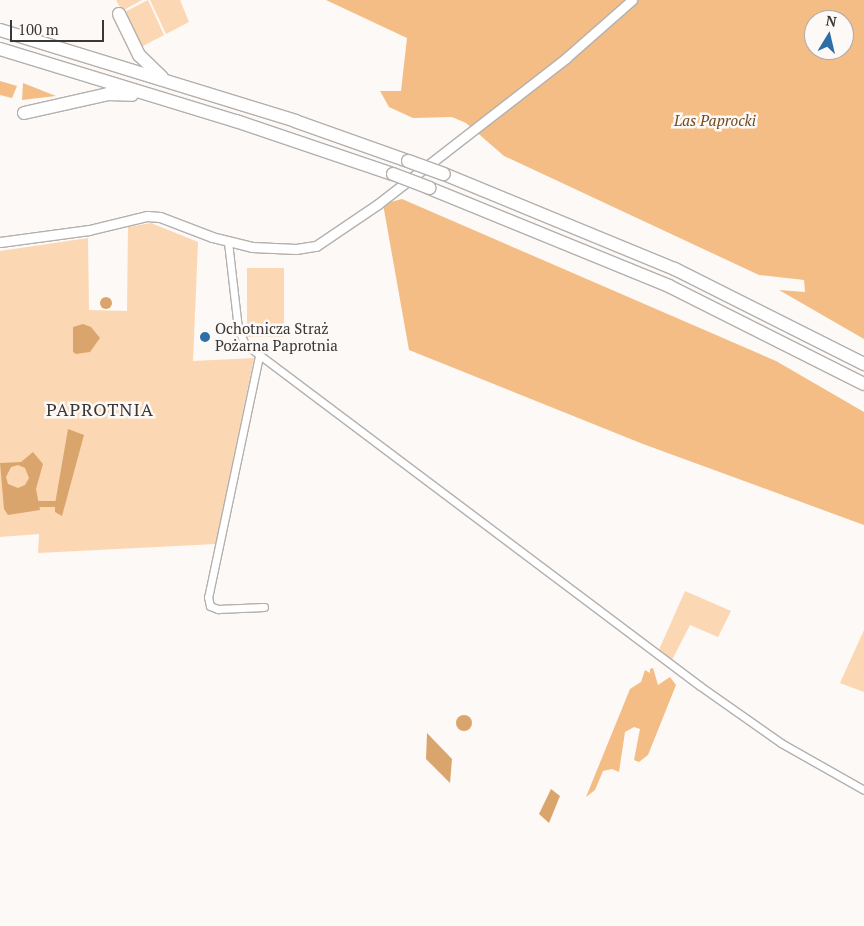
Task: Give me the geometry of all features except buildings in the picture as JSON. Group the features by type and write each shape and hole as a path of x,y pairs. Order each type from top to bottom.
{"highway":[{"path":"119,14 140,55 151,69 170,82"},
{"path":"0,30 170,82 444,174 675,269 864,364"},
{"path":"0,49 171,101 393,174 669,286 864,384"},
{"path":"24,113 108,94 171,101"}],"street":[{"path":"0,242 89,230 147,216 167,220 228,242 279,249 310,248 322,243 566,58 632,0"},
{"path":"228,242 238,329 245,344 700,686 781,743 864,790"},
{"path":"259,356 208,597 210,606 218,609 264,607"}],"shaded area":[{"path":"116,0 142,0 122,11"},
{"path":"148,0 164,35 141,47 123,13"},
{"path":"150,0 180,0 189,22 166,34"},
{"path":"151,223 198,242 193,361 254,358 216,544 38,553 39,534 0,537 0,251 88,238 89,310 127,311 128,227"},
{"path":"247,268 284,268 284,337 247,337"},
{"path":"108,297 111,298 111,308 104,309 101,308 100,301 101,298"},
{"path":"83,324 91,327 100,338 90,352 76,354 73,352 73,327"},
{"path":"68,429 84,435 62,516 55,512 55,504"},
{"path":"33,452 43,464 36,489 40,510 8,515 4,509 0,463 21,462","holes":["18,465 25,468 29,478 25,485 18,488 8,484 6,477 11,467"]},
{"path":"685,591 731,611 718,637 690,625 671,662 658,652"},
{"path":"864,630 864,692 840,683"},
{"path":"461,715 467,715 472,720 470,729 461,731 456,726 456,720"},
{"path":"427,733 452,759 450,783 426,759"},
{"path":"551,789 560,796 549,823 539,814"}],"green space":[{"name":"Las Paprocki","path":"326,0 864,0 864,339 779,290 805,292 804,280 759,275 504,156 466,123 452,117 413,118 389,107 380,91 401,91 407,38"},
{"path":"0,81 17,86 12,98 0,95"},
{"path":"23,83 56,96 22,100"},
{"path":"402,199 776,361 864,412 864,525 643,444 409,350 383,204"},
{"path":"653,668 658,685 670,677 676,685 648,755 639,762 634,760 640,729 634,727 625,732 619,772 612,769 603,771 595,790 586,797 630,689 641,682 645,670 650,673 650,669"}],"waterway":[{"path":"37,504 55,504"}],"place":[{"name":"Ochotnicza Straż Pożarna Paprotnia","path":"205,337"}],"district":[{"name":"PAPROTNIA","path":"100,409"}]}
